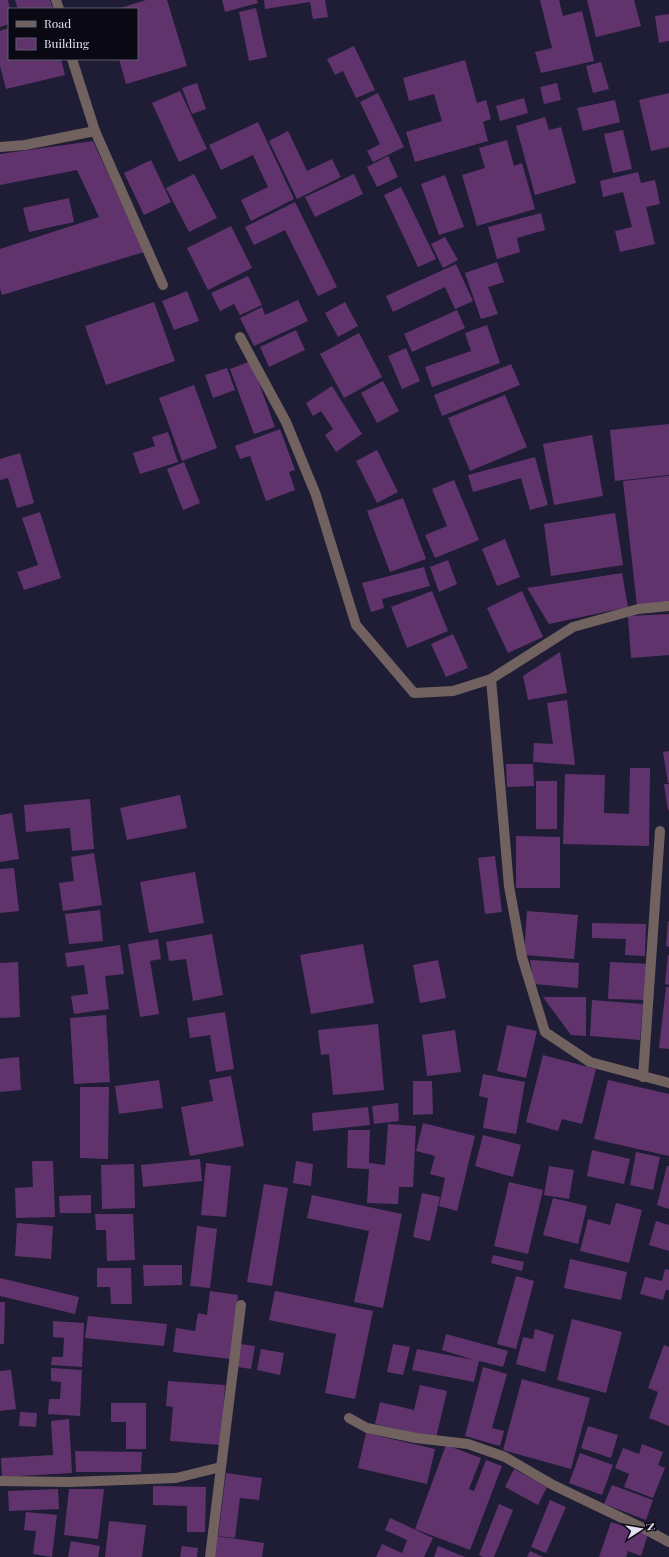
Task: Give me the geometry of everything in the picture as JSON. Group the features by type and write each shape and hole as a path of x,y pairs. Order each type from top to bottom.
{"street":[{"path":"72,60 95,131 163,285"},
{"path":"0,148 25,145 95,131"},
{"path":"240,337 286,422 316,495 356,625 414,693 453,691 491,679 572,627 638,609 669,606"},
{"path":"491,679 509,886 522,957 545,1032 590,1062 669,1083"},
{"path":"643,1077 660,831"},
{"path":"210,1557 241,1305"},
{"path":"349,1418 367,1428 416,1438 468,1444 505,1457 553,1485 669,1542"},
{"path":"0,1481 70,1482 176,1478 221,1467"}],"building":[{"path":"0,0 8,0 10,8 8,8 8,24 0,27"},
{"path":"15,0 50,0 53,8 18,8"},
{"path":"146,0 167,0 187,66 126,84 119,60 138,60 138,8 120,8"},
{"path":"222,0 257,0 258,3 225,12"},
{"path":"264,0 325,0 328,17 313,19 310,2 265,9"},
{"path":"540,0 559,0 563,16 582,11 594,61 541,73 535,52 552,48"},
{"path":"587,0 634,0 641,26 596,37"},
{"path":"256,8 267,57 249,61 239,12"},
{"path":"669,14 669,41 659,43 655,16"},
{"path":"8,28 8,60 61,60 65,75 6,89 0,66 0,31"},
{"path":"354,46 375,90 356,98 343,71 335,75 327,59"},
{"path":"465,60 477,103 486,100 491,119 483,122 488,141 415,162 406,132 442,121 434,94 409,101 403,78"},
{"path":"601,62 609,89 593,93 586,66"},
{"path":"197,83 206,109 192,114 182,88"},
{"path":"557,83 561,100 544,104 540,87"},
{"path":"180,91 207,149 179,162 152,103"},
{"path":"378,93 404,147 373,162 367,151 380,144 360,102"},
{"path":"669,93 669,147 651,151 639,100"},
{"path":"524,98 528,113 500,121 496,106"},
{"path":"615,100 620,122 583,131 577,108"},
{"path":"545,117 549,130 561,127 576,183 535,195 516,126"},
{"path":"258,122 294,199 251,221 241,200 268,187 253,155 221,170 209,145"},
{"path":"623,130 632,169 613,173 604,134"},
{"path":"288,131 307,171 332,159 341,177 297,199 269,141"},
{"path":"507,140 514,166 522,163 535,209 477,226 462,175 485,168 479,148"},
{"path":"93,141 144,252 2,295 0,289 0,249 99,217 77,170 0,185 0,154"},
{"path":"388,156 398,177 377,187 367,167"},
{"path":"151,160 171,202 144,215 124,173"},
{"path":"638,172 641,183 655,180 660,204 646,207 655,244 620,252 615,231 632,227 623,192 603,197 600,181"},
{"path":"194,174 217,218 189,232 166,188"},
{"path":"354,174 363,194 315,217 305,197"},
{"path":"445,175 464,227 439,235 421,184"},
{"path":"401,187 436,259 418,267 384,195"},
{"path":"69,198 74,222 29,232 23,208"},
{"path":"295,202 337,287 318,296 285,230 254,245 245,227"},
{"path":"541,213 545,230 517,238 520,252 497,259 488,227"},
{"path":"231,226 252,268 208,290 187,248"},
{"path":"445,237 458,260 443,268 431,244"},
{"path":"497,262 504,282 488,287 498,314 481,319 465,273"},
{"path":"456,264 473,301 455,309 445,287 393,312 386,296"},
{"path":"248,276 262,305 240,315 234,304 220,311 211,293"},
{"path":"187,291 199,321 174,330 162,301"},
{"path":"298,300 308,321 254,346 240,318 262,307 265,315"},
{"path":"154,302 175,361 106,385 85,326"},
{"path":"345,302 358,326 338,337 325,313"},
{"path":"457,310 465,328 412,352 404,334"},
{"path":"487,325 500,363 432,387 425,367 471,351 465,333"},
{"path":"296,330 305,350 269,367 260,347"},
{"path":"359,333 382,377 344,398 320,354"},
{"path":"406,348 420,381 402,389 388,356"},
{"path":"251,361 275,427 254,434 230,369"},
{"path":"511,364 520,385 442,416 434,395"},
{"path":"227,368 235,390 213,398 205,375"},
{"path":"383,381 399,411 377,423 361,393"},
{"path":"194,385 217,448 182,461 159,398"},
{"path":"332,386 362,434 336,452 325,435 333,429 321,411 313,416 306,403"},
{"path":"505,395 527,447 470,471 448,418"},
{"path":"669,424 669,475 615,481 610,430"},
{"path":"280,429 295,470 289,472 295,490 266,501 250,456 240,459 235,446"},
{"path":"168,432 178,462 140,474 133,453 155,446 152,437"},
{"path":"592,435 603,496 554,505 543,444"},
{"path":"377,450 398,492 377,503 356,461"},
{"path":"20,453 34,503 17,508 8,478 0,480 0,459"},
{"path":"535,457 548,505 530,510 521,478 473,492 468,475"},
{"path":"184,462 200,503 183,510 167,469"},
{"path":"669,476 669,602 637,606 623,481"},
{"path":"454,480 479,540 435,558 425,535 447,526 432,489"},
{"path":"403,498 426,559 390,572 367,511"},
{"path":"40,512 61,578 24,590 17,572 38,565 22,518"},
{"path":"615,513 623,565 551,576 544,524"},
{"path":"505,539 520,577 497,586 482,549"},
{"path":"448,560 457,584 439,592 430,567"},
{"path":"424,567 430,586 382,599 384,608 371,612 362,583"},
{"path":"622,573 628,607 549,624 527,588"},
{"path":"432,591 448,631 407,648 391,607"},
{"path":"522,591 543,637 508,653 487,608"},
{"path":"669,614 669,655 631,658 628,616"},
{"path":"453,634 468,668 446,677 431,644"},
{"path":"560,652 567,693 528,700 523,676"},
{"path":"567,700 575,765 533,762 534,743 553,744 547,703"},
{"path":"669,751 669,783 668,783 663,752"},
{"path":"506,764 533,764 534,786 507,787"},
{"path":"630,768 650,768 649,846 563,844 565,774 605,775 604,813 629,814"},
{"path":"536,781 557,781 557,829 536,829"},
{"path":"664,784 669,784 669,810 668,810"},
{"path":"180,795 187,828 127,840 120,808"},
{"path":"90,799 94,849 72,851 70,828 26,832 24,805"},
{"path":"12,813 19,859 0,862 0,815"},
{"path":"516,836 560,837 560,888 516,888"},
{"path":"94,853 102,905 63,911 59,883 74,881 71,857"},
{"path":"495,856 502,912 485,914 478,858"},
{"path":"14,868 19,911 0,913 0,869"},
{"path":"195,872 204,923 149,933 140,882"},
{"path":"100,910 103,941 69,944 65,914"},
{"path":"527,911 578,915 574,959 524,955"},
{"path":"668,921 669,922 669,947 666,946"},
{"path":"592,923 646,924 645,956 625,955 626,939 592,938"},
{"path":"212,934 223,995 193,1001 186,959 169,961 166,942"},
{"path":"158,939 161,959 150,961 159,1014 140,1017 128,944"},
{"path":"363,944 374,1003 311,1014 300,955"},
{"path":"120,945 124,974 105,976 109,1009 74,1014 71,996 88,994 84,965 67,967 65,953"},
{"path":"669,955 669,985 665,984"},
{"path":"438,960 446,998 420,1003 413,965"},
{"path":"530,960 579,963 578,988 534,984"},
{"path":"18,962 20,1017 0,1018 0,963"},
{"path":"610,962 650,964 648,1000 608,999"},
{"path":"666,987 669,987 669,1049 659,1048"},
{"path":"543,997 586,997 586,1036 571,1035"},
{"path":"592,1000 643,1004 640,1040 590,1036"},
{"path":"225,1012 234,1069 216,1072 210,1035 190,1038 187,1018"},
{"path":"106,1015 110,1082 74,1084 70,1018"},
{"path":"378,1024 384,1090 333,1095 329,1054 321,1055 318,1030"},
{"path":"507,1025 537,1031 526,1078 497,1071"},
{"path":"455,1030 461,1072 427,1076 422,1035"},
{"path":"543,1055 596,1069 582,1124 562,1119 558,1131 526,1122"},
{"path":"19,1057 21,1090 0,1092 0,1059"},
{"path":"483,1074 525,1082 516,1134 483,1128 488,1098 479,1096"},
{"path":"231,1076 244,1146 190,1156 181,1107 213,1101 209,1080"},
{"path":"159,1080 163,1108 119,1114 115,1086"},
{"path":"608,1080 669,1094 669,1156 594,1139"},
{"path":"413,1081 432,1081 433,1114 413,1115"},
{"path":"80,1087 109,1087 108,1159 80,1158"},
{"path":"398,1103 399,1121 374,1124 372,1106"},
{"path":"368,1107 370,1125 313,1131 312,1113"},
{"path":"423,1123 475,1136 457,1211 439,1206 445,1178 430,1174 435,1156 416,1151"},
{"path":"388,1124 416,1126 413,1187 399,1187 398,1204 367,1203 369,1169 347,1168 348,1130 370,1130 369,1163 385,1165"},
{"path":"483,1135 521,1145 513,1177 475,1166"},
{"path":"592,1150 630,1159 624,1184 587,1176"},
{"path":"636,1152 660,1157 653,1190 630,1185"},
{"path":"200,1159 202,1181 143,1187 141,1165"},
{"path":"32,1161 53,1161 55,1217 16,1218 15,1188 33,1187"},
{"path":"296,1161 313,1164 311,1186 293,1183"},
{"path":"206,1163 231,1166 226,1217 201,1215"},
{"path":"134,1164 135,1208 102,1209 101,1165"},
{"path":"549,1166 574,1170 569,1199 544,1195"},
{"path":"667,1166 669,1166 669,1209 657,1205"},
{"path":"509,1182 543,1190 528,1254 494,1246"},
{"path":"264,1184 288,1188 272,1286 247,1282"},
{"path":"422,1193 440,1197 430,1241 413,1237"},
{"path":"91,1195 91,1213 60,1213 59,1196"},
{"path":"312,1195 402,1214 383,1308 354,1302 369,1231 307,1218"},
{"path":"553,1198 587,1206 578,1244 543,1235"},
{"path":"616,1203 642,1210 629,1263 580,1251 588,1219 610,1225"},
{"path":"95,1214 133,1214 135,1260 107,1261 106,1230 96,1230"},
{"path":"656,1221 669,1225 669,1251 649,1245"},
{"path":"17,1223 53,1226 51,1259 15,1256"},
{"path":"197,1226 217,1229 210,1288 190,1286"},
{"path":"493,1255 524,1262 522,1271 491,1263"},
{"path":"570,1259 627,1272 621,1300 564,1288"},
{"path":"143,1265 182,1265 182,1285 144,1286"},
{"path":"97,1268 131,1268 132,1304 111,1304 110,1287 97,1287"},
{"path":"665,1269 669,1270 669,1290 666,1290 663,1300 640,1294 645,1277 662,1281"},
{"path":"516,1276 534,1281 516,1349 497,1344"},
{"path":"0,1278 79,1297 75,1314 0,1296"},
{"path":"210,1291 238,1295 230,1359 173,1352 176,1328 195,1331 198,1313 207,1315"},
{"path":"275,1291 373,1311 355,1399 325,1393 336,1334 269,1320"},
{"path":"0,1302 5,1302 4,1344 0,1344"},
{"path":"88,1316 167,1324 164,1346 85,1338"},
{"path":"572,1319 622,1332 606,1393 557,1380"},
{"path":"53,1321 84,1323 82,1367 51,1365 52,1357 63,1357 64,1338 53,1337"},
{"path":"535,1329 554,1335 545,1372 516,1364 523,1337 533,1339"},
{"path":"446,1334 508,1351 503,1367 479,1361 474,1382 412,1370 417,1349 474,1360 442,1350"},
{"path":"240,1344 255,1346 251,1369 238,1367"},
{"path":"393,1344 410,1347 403,1375 387,1372"},
{"path":"664,1345 669,1347 669,1426 649,1418 658,1392 648,1388"},
{"path":"261,1349 284,1353 280,1375 257,1370"},
{"path":"483,1367 507,1374 492,1428 504,1431 500,1446 465,1436"},
{"path":"51,1368 82,1370 80,1416 48,1414 49,1399 60,1399 61,1382 51,1381"},
{"path":"11,1370 16,1409 0,1411 0,1371"},
{"path":"522,1379 590,1398 571,1469 503,1450"},
{"path":"168,1381 225,1385 221,1445 170,1441 173,1407 166,1406"},
{"path":"420,1385 447,1391 436,1438 375,1424 380,1402 414,1410"},
{"path":"111,1403 146,1403 146,1449 126,1449 126,1422 111,1422"},
{"path":"20,1412 37,1413 36,1427 19,1426"},
{"path":"69,1419 72,1473 2,1477 1,1458 53,1455 51,1421"},
{"path":"588,1426 618,1435 611,1458 581,1448"},
{"path":"366,1433 435,1449 427,1484 358,1468"},
{"path":"642,1444 663,1452 658,1465 665,1468 653,1498 624,1487 629,1474 615,1468 623,1448 639,1454"},
{"path":"446,1445 481,1458 469,1489 474,1491 486,1460 502,1466 470,1550 415,1529"},
{"path":"75,1451 142,1452 141,1472 76,1472"},
{"path":"580,1453 613,1465 602,1495 569,1483"},
{"path":"514,1469 547,1487 538,1505 505,1487"},
{"path":"226,1473 262,1478 259,1500 240,1498 235,1538 218,1536"},
{"path":"612,1485 653,1500 646,1520 604,1504"},
{"path":"153,1486 206,1487 205,1532 187,1532 187,1506 153,1505"},
{"path":"58,1489 59,1509 9,1511 8,1491"},
{"path":"69,1489 104,1489 98,1539 64,1535"},
{"path":"550,1500 566,1507 546,1553 531,1547"},
{"path":"499,1504 513,1510 494,1557 483,1557 479,1555"},
{"path":"26,1512 57,1515 52,1557 33,1554 36,1531 24,1530"},
{"path":"390,1518 433,1538 424,1557 376,1557 382,1544 402,1553 407,1540 385,1530"},
{"path":"109,1521 146,1525 142,1557 105,1557"},
{"path":"611,1522 648,1534 641,1556 628,1551 626,1557 599,1557"},
{"path":"215,1536 264,1543 262,1557 212,1557"},
{"path":"71,1541 100,1546 98,1557 68,1557"},
{"path":"182,1546 198,1548 197,1557 180,1557"},
{"path":"438,1546 465,1557 434,1557"},
{"path":"530,1551 543,1557 527,1557"}]}
